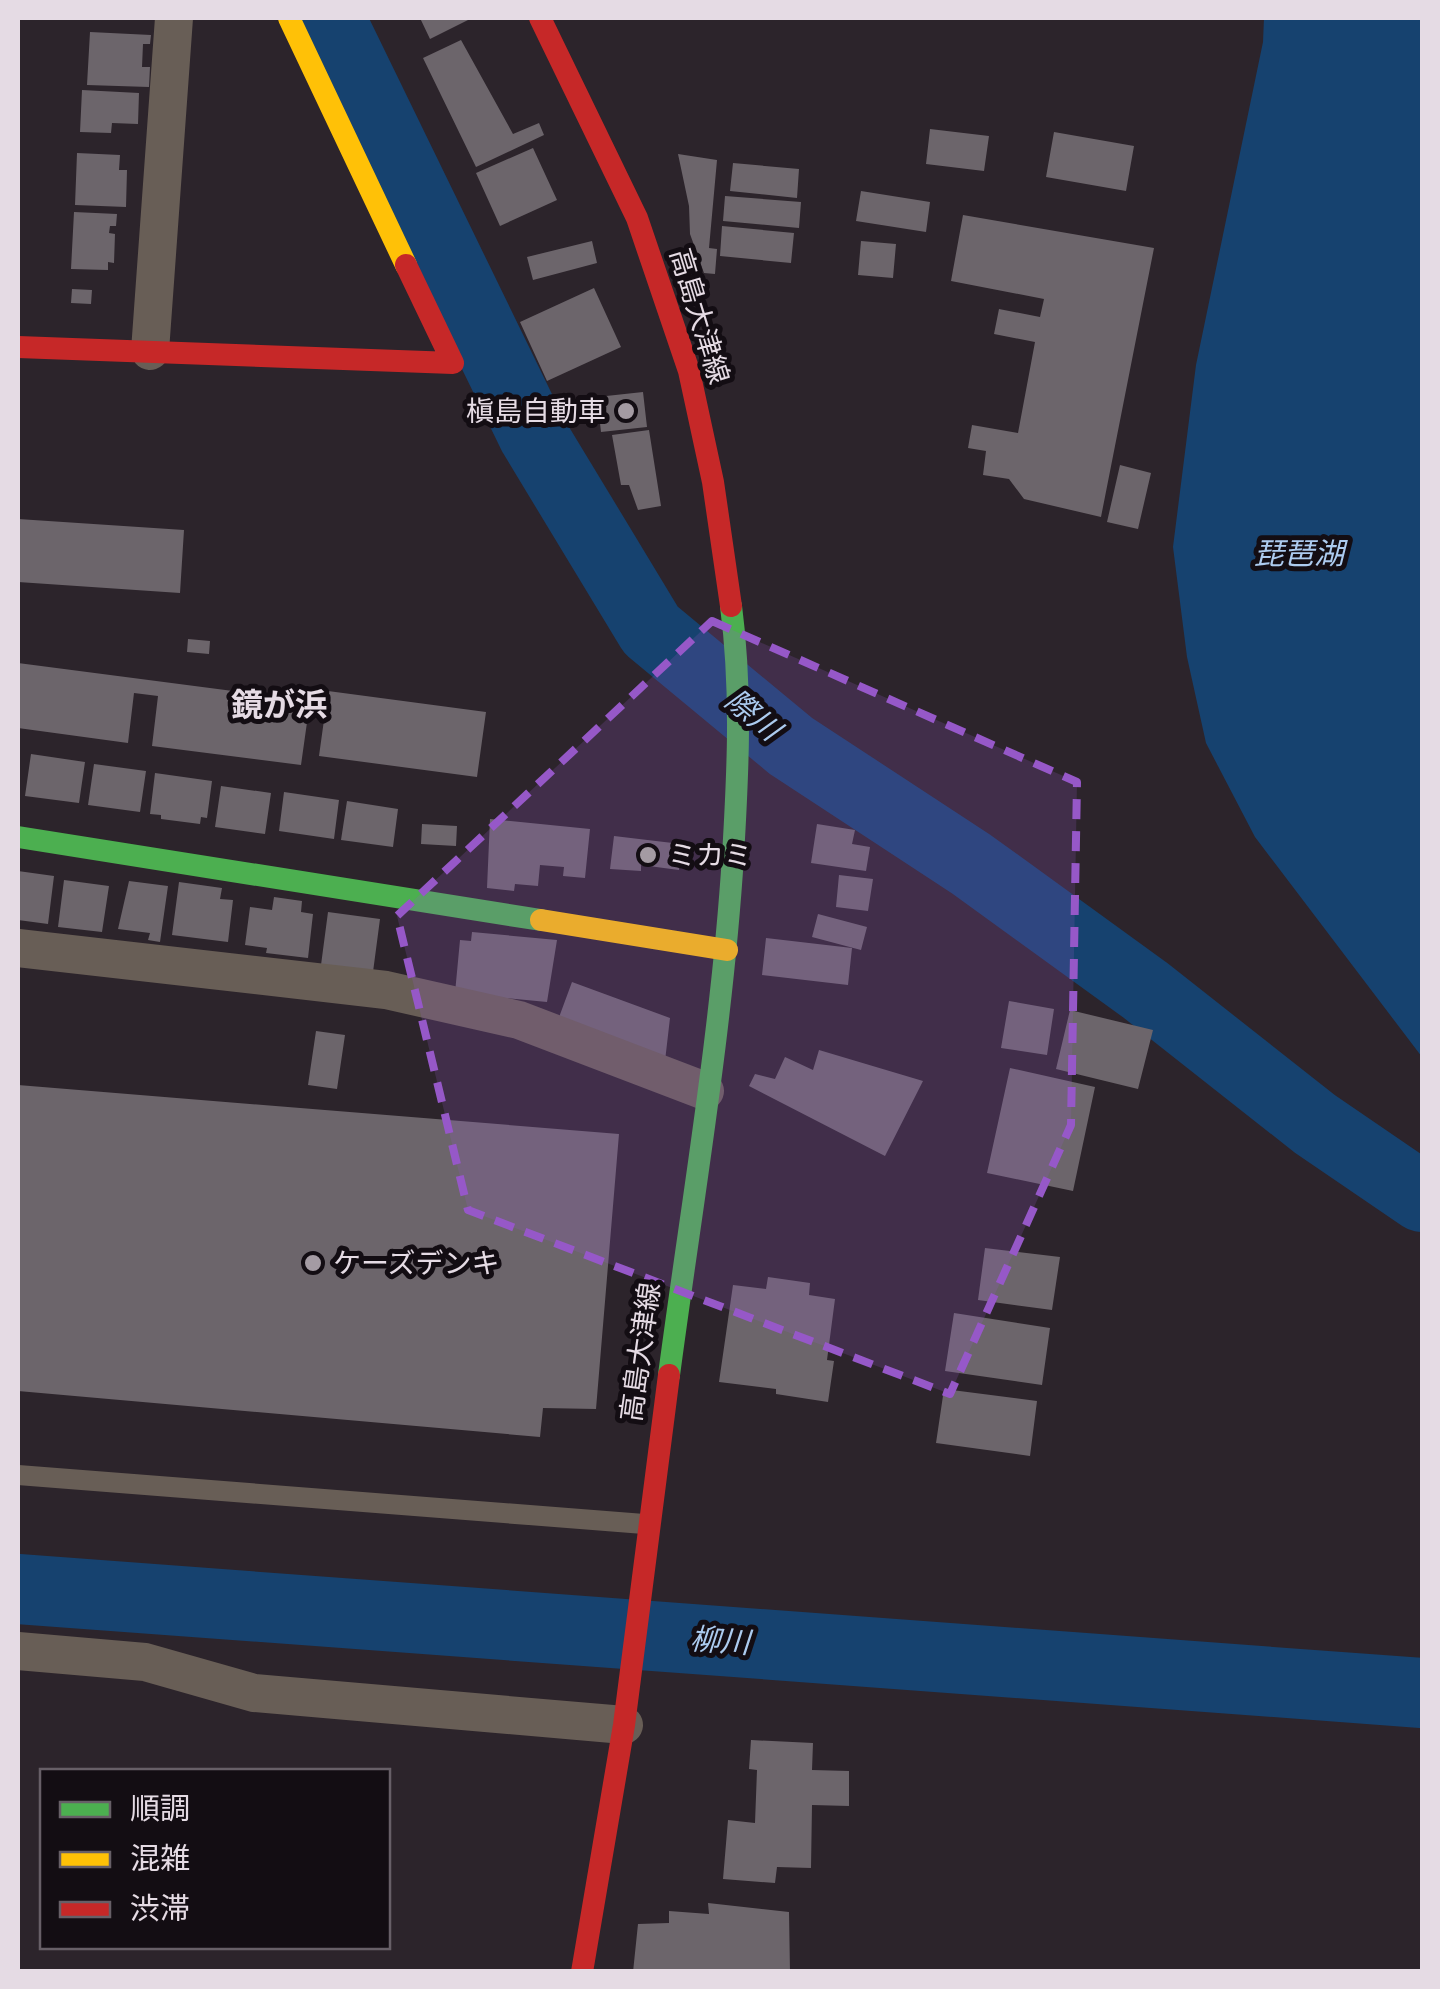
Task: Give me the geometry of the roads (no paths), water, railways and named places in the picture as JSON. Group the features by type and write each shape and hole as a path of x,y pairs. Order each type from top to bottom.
{"main road":[{"path":"18,347 453,363 289,18"},
{"name":"高島大津線","path":"540,18 637,218 689,371 713,482 737,653 740,739 727,950 624,1725 582,1972"},
{"path":"18,836 727,950"}],"street":[{"path":"150,351 174,18"},
{"path":"18,948 386,990 519,1020 706,1091"},
{"path":"18,1651 145,1662 254,1693 624,1725"}],"lane":[{"path":"18,1475 648,1524"}],"water":[{"name":"琵琶湖","path":"1264,18 1422,18 1422,1057 1255,837 1206,743 1187,657 1173,547 1196,365 1263,42"}],"waterway":[{"name":"際川","path":"330,18 533,435 651,630 791,746 971,864 1145,990 1315,1124 1422,1197"},
{"name":"柳川","path":"18,1589 1422,1693"}],"place":[{"name":"槇島自動車","path":"626,411"},
{"name":"ミカミ","path":"648,855"},
{"name":"ケーズデンキ","path":"313,1263"}],"district":[{"name":"鏡が浜","path":"279,705"}]}
